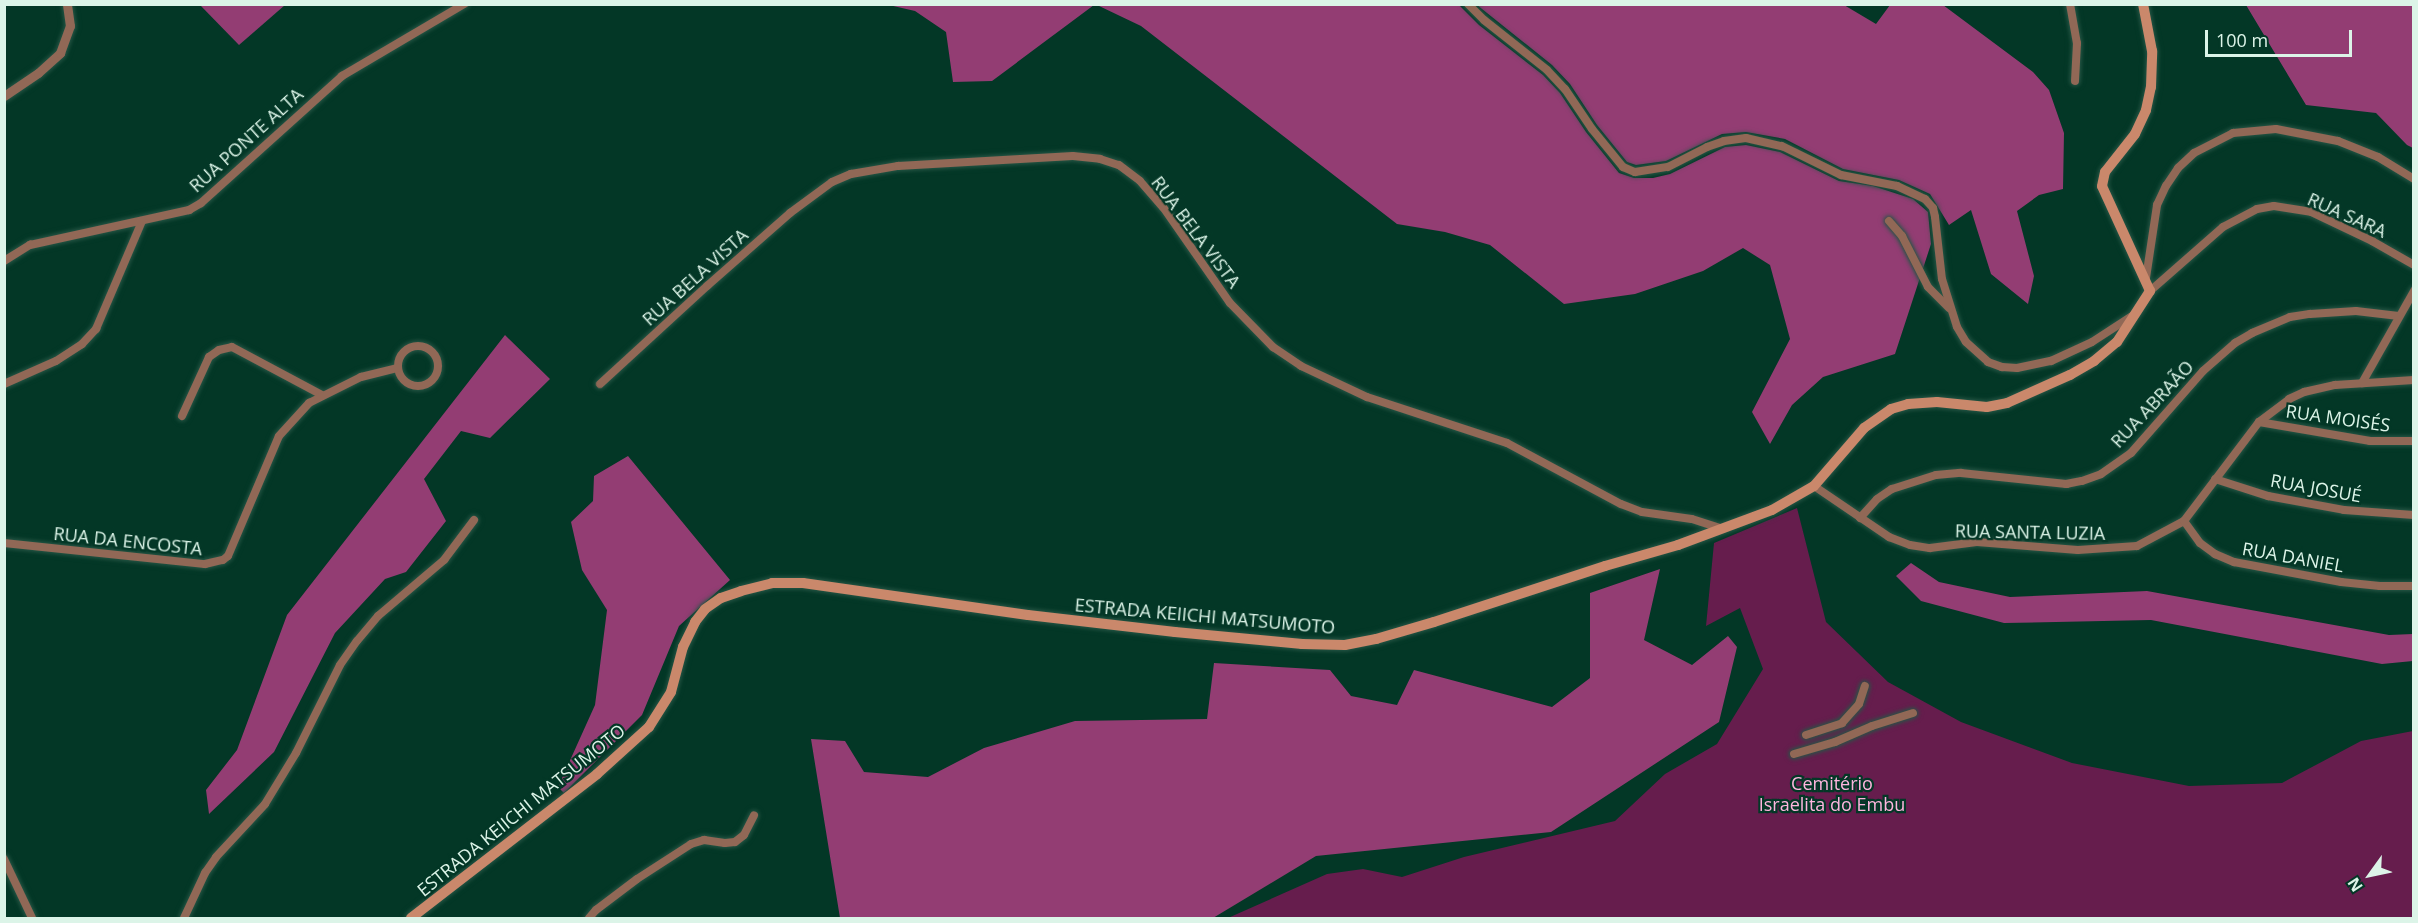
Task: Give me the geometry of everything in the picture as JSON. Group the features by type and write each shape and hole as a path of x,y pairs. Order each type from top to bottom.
{"main road":[{"path":"2143,4 2152,51 2146,110 2134,134 2105,172 2102,186 2150,291"},
{"name":"ESTRADA KEIICHI MATSUMOTO","path":"411,918 597,774 649,727 671,692 683,647 695,622 713,603 741,591 772,583 803,583 1028,615 1175,632 1302,644 1345,645 1376,639 1722,529 1772,510 1814,486 1864,428 1891,409 1908,404 1937,402 1987,407 2007,403 2041,389 2094,361 2118,342 2150,291"}],"street":[{"path":"4,96 38,73 60,52 70,26 67,4"},
{"name":"RUA PONTE ALTA","path":"4,261 30,245 180,213 201,203 342,76 464,4"},
{"path":"1468,4 1553,76 1623,167 1635,172 1668,167 1707,147 1724,141 1746,138 1782,146 1841,175 1897,186 1925,199 1933,208 1942,279 1950,309 1957,327 1976,352 1988,362 2001,367 2017,368 2051,362 2072,353 2138,312"},
{"path":"2070,4 2077,43 2075,81"},
{"path":"2146,278 2157,205 2166,186 2178,168 2194,153 2233,133 2276,129 2338,141 2378,158 2414,179"},
{"name":"RUA BELA VISTA","path":"600,384 723,271 790,213 832,182 851,174 898,166 1073,156 1100,159 1119,165 1140,181 1163,207 1230,303 1273,347 1301,366 1367,397 1507,443 1620,504 1642,512 1707,522 1722,529"},
{"name":"RUA SARA","path":"2150,291 2154,285 2223,227 2257,209 2274,206 2312,212 2372,241 2414,266"},
{"path":"4,384 56,361 82,345 96,329 142,221"},
{"path":"1889,221 1902,236 1928,287 1950,309"},
{"path":"2362,383 2414,291"},
{"name":"RUA ABRAÃO","path":"1860,518 1877,499 1892,489 1936,475 1961,473 2066,484 2082,482 2101,474 2131,453 2203,371 2235,343 2252,333 2290,317 2310,314 2356,310 2399,316"},
{"path":"419,345 433,351 438,365 433,380 419,386 405,381 398,368 398,361 404,350 419,345"},
{"path":"182,416 209,357 219,350 232,347 322,395"},
{"name":"RUA DA ENCOSTA","path":"4,543 205,564 223,560 228,556 279,436 309,403 361,376 398,368"},
{"name":"RUA SANTA LUZIA","path":"1814,486 1889,537 1910,545 1930,548 1977,543 2078,550 2137,546 2184,521 2259,422 2272,410 2304,392 2362,383 2414,380"},
{"name":"RUA MOISÉS","path":"2259,422 2370,441 2414,441"},
{"name":"RUA JOSUÉ","path":"2215,479 2268,496 2334,508 2414,515"},
{"path":"184,918 216,857 266,804 296,753 340,665 357,641 378,616 444,560 474,520"},
{"name":"RUA DANIEL","path":"2184,521 2200,543 2214,554 2234,562 2341,582 2380,586 2414,586"},
{"path":"1806,735 1842,723 1859,704 1865,686"},
{"path":"1794,754 1835,742 1913,712"},
{"path":"589,918 637,879 691,844 704,840 735,842 744,835 754,815"},
{"path":"4,859 32,918"}],"green space":[{"name":"Cemitério Israelita do Embu","path":"1797,508 1826,622 1888,682 1961,722 2072,763 2189,786 2282,783 2361,741 2413,731 2413,918 1228,918 1327,874 1363,869 1402,877 1464,857 1615,821 1665,774 1717,744 1763,669 1740,608 1706,626 1714,543"}],"shaded area":[{"path":"200,5 285,5 239,45"},
{"path":"889,5 1094,5 992,81 953,82 946,32 915,11"},
{"path":"1097,5 1459,5 1479,25 1543,75 1560,93 1586,132 1619,173 1634,178 1653,178 1670,174 1725,147 1746,145 1780,152 1839,181 1873,186 1913,199 1928,212 1931,244 1895,354 1823,377 1792,405 1770,444 1752,412 1790,339 1770,265 1743,248 1703,271 1635,294 1564,304 1490,245 1445,232 1397,224 1141,26"},
{"path":"1477,5 1844,5 1876,24 1890,5 1943,5 2033,72 2049,90 2064,133 2063,189 2039,195 2017,211 2034,276 2028,304 1991,274 1971,210 1949,225 1930,194 1899,180 1843,169 1785,139 1746,132 1722,134 1666,161 1636,165 1627,162 1597,125 1570,84 1552,65"},
{"path":"2246,5 2413,5 2413,148 2407,145 2376,113 2306,105"},
{"path":"505,335 550,379 490,438 461,431 424,479 446,521 406,572 385,579 335,633 274,752 209,814 206,790 237,750 287,615"},
{"path":"628,456 730,580 679,626 642,715 564,793 558,787 595,705 607,610 582,570 571,522 593,501 594,476"},
{"path":"1911,563 1939,582 2010,597 2147,591 2389,635 2413,634 2413,661 2382,664 2151,620 2004,623 1921,601 1896,576"},
{"path":"1660,569 1644,640 1692,665 1728,636 1737,647 1719,722 1551,832 1316,856 1213,918 840,918 811,739 845,741 864,772 928,777 984,748 1075,721 1207,719 1214,663 1330,670 1351,696 1397,705 1414,670 1552,707 1590,678 1590,593"}]}
